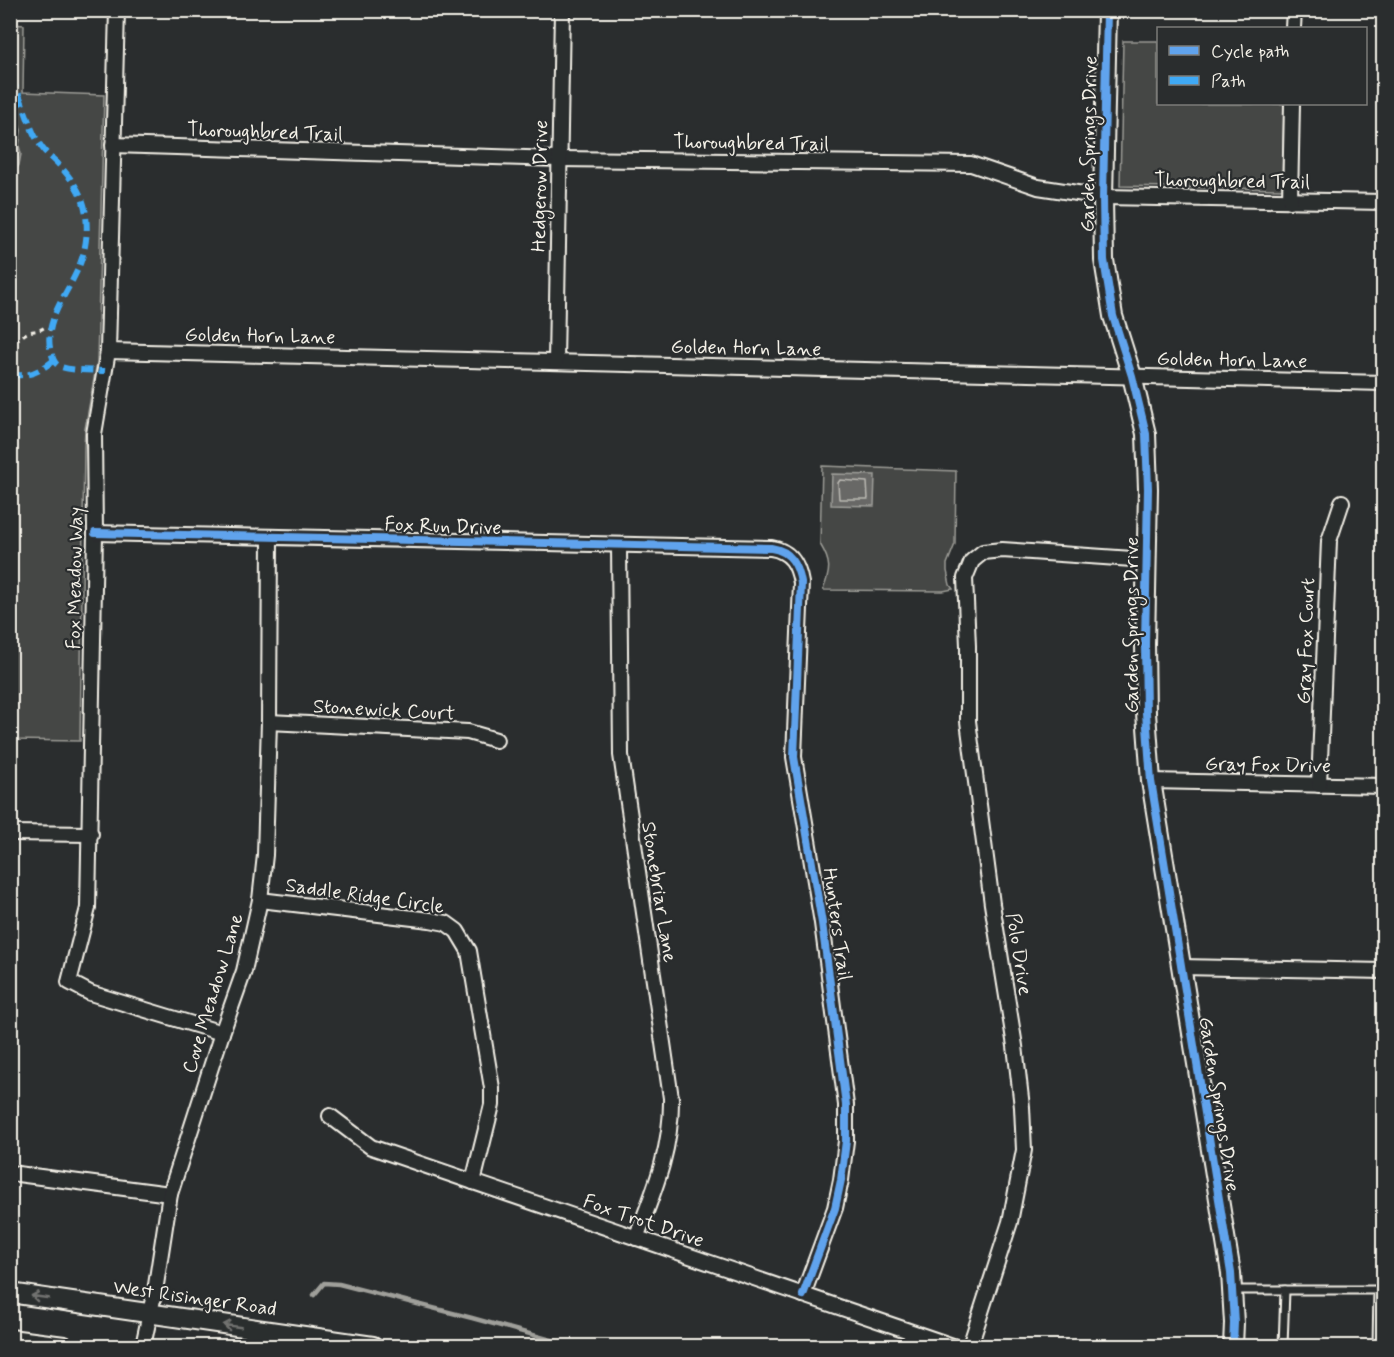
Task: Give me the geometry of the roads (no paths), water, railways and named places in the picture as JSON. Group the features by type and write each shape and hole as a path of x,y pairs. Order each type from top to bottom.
{"street":[{"name":"Fox Meadow Way","path":"117,10 108,351 94,434 95,533 88,908 69,982 90,993 222,1033"},
{"name":"Hedgerow Drive","path":"556,362 562,10"},
{"name":"Garden Springs Drive","path":"1107,10 1104,260 1113,316 1132,376 1146,434 1149,489 1146,706 1151,781 1232,1273 1233,1347"},
{"path":"1293,27 1294,10"},
{"path":"1290,201 1292,105"},
{"name":"Thoroughbred Trail","path":"113,145 559,159 971,164 1038,187 1103,197 1383,202"},
{"name":"Golden Horn Lane","path":"108,351 1383,382"},
{"name":"Gray Fox Court","path":"1319,785 1329,541 1342,502"},
{"name":"Fox Run Drive","path":"95,533 771,548 788,555"},
{"name":"Cove Meadow Lane","path":"143,1347 170,1194 244,971 260,900 265,855 269,722 270,537"},
{"name":"Stonebriar Lane","path":"619,546 621,755 671,1108 666,1156 636,1238"},
{"name":"Polo Drive","path":"970,1347 1010,1222 1023,1150 1022,1107 1015,1046 992,904 968,721 965,578 972,561 982,552 1002,550 1147,560"},
{"name":"Hunters Trail","path":"788,555 796,564 801,583 794,757 822,923 846,1105 846,1141 835,1208 803,1295"},
{"name":"Stonewick Court","path":"269,722 468,732 496,740"},
{"name":"Gray Fox Drive","path":"1151,781 1383,786"},
{"path":"10,833 91,834"},
{"name":"Saddle Ridge Circle","path":"260,900 430,920 446,923 457,931 468,951 492,1088 492,1105 473,1182"},
{"path":"1181,966 1383,972"},
{"name":"Fox Trot Drive","path":"330,1116 371,1147 952,1347"},
{"path":"10,1173 170,1194"},
{"name":"West Risinger Road","path":"10,1293 373,1347"},
{"path":"10,1339 64,1347"}],"lane":[{"path":"1232,1290 1381,1290 1377,1347"},
{"path":"1283,1347 1285,1290"}],"water":[{"path":"10,97 21,130 19,165 11,179"},
{"path":"832,474 875,475 874,506 831,505"}],"waterway":[{"path":"314,1295 324,1283 339,1284 573,1346"}]}
